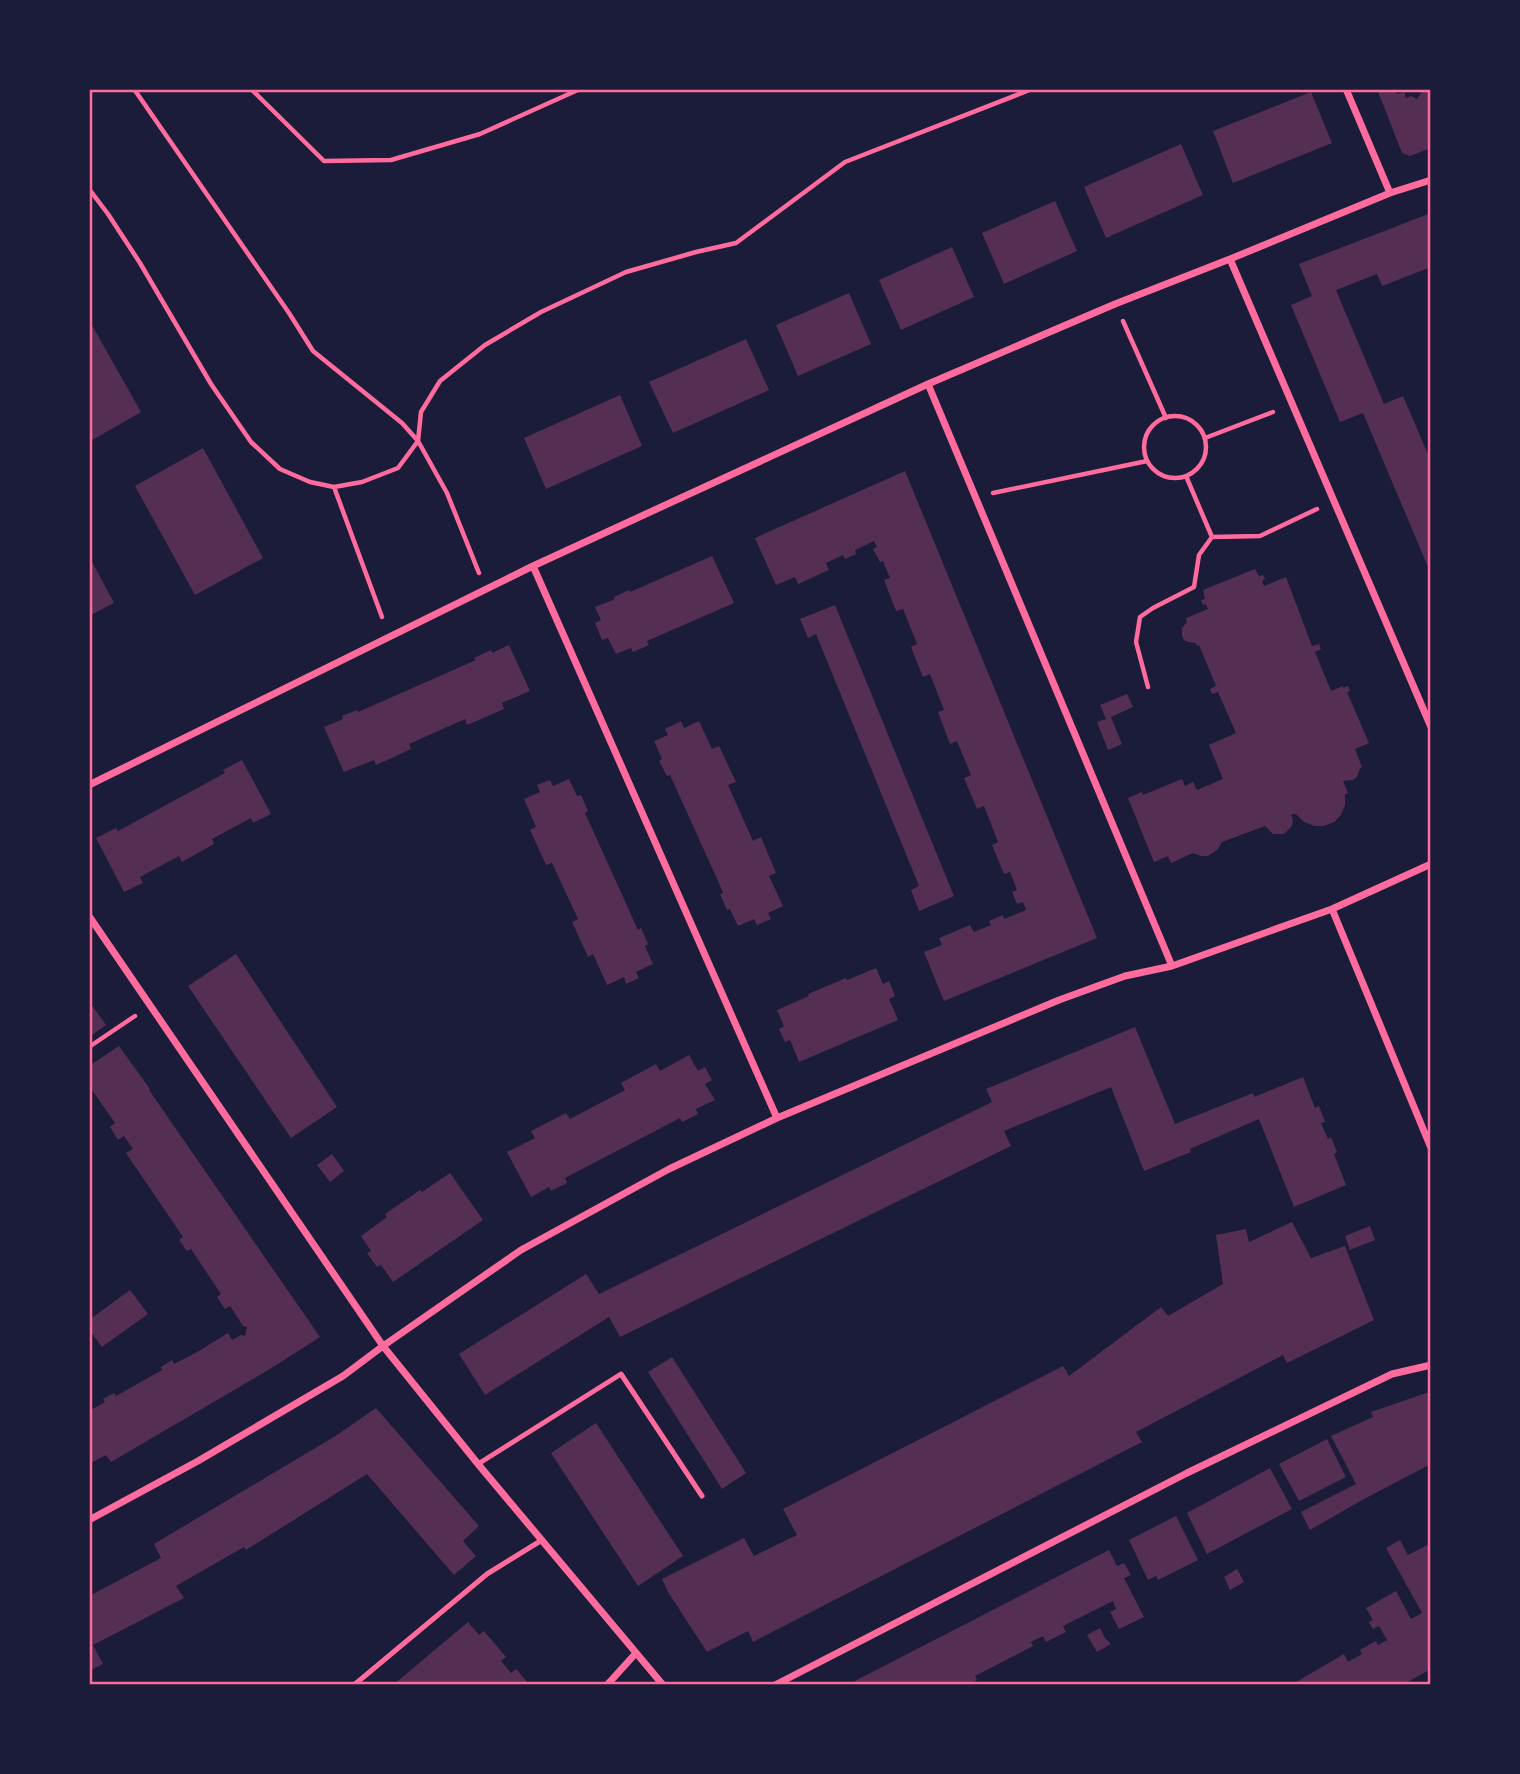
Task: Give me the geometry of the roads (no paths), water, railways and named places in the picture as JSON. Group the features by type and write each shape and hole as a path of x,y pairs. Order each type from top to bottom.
{"street":[{"path":"1346,89 1390,193"},
{"path":"89,785 533,566 928,384 1115,304 1390,193 1431,180"},
{"path":"1230,259 1431,727"},
{"path":"928,384 1172,966"},
{"path":"533,566 777,1118"},
{"path":"89,1520 343,1377 521,1250 669,1169 777,1118 1059,1000 1125,976 1172,966 1332,909 1431,864"},
{"path":"1332,909 1431,1148"},
{"path":"89,916 383,1346 663,1685"},
{"path":"775,1685 1187,1473 1392,1374 1431,1364"},
{"path":"607,1685 636,1653"}],"lane":[{"path":"478,1464 621,1374 702,1496"},
{"path":"354,1685 487,1574 542,1540"}]}
